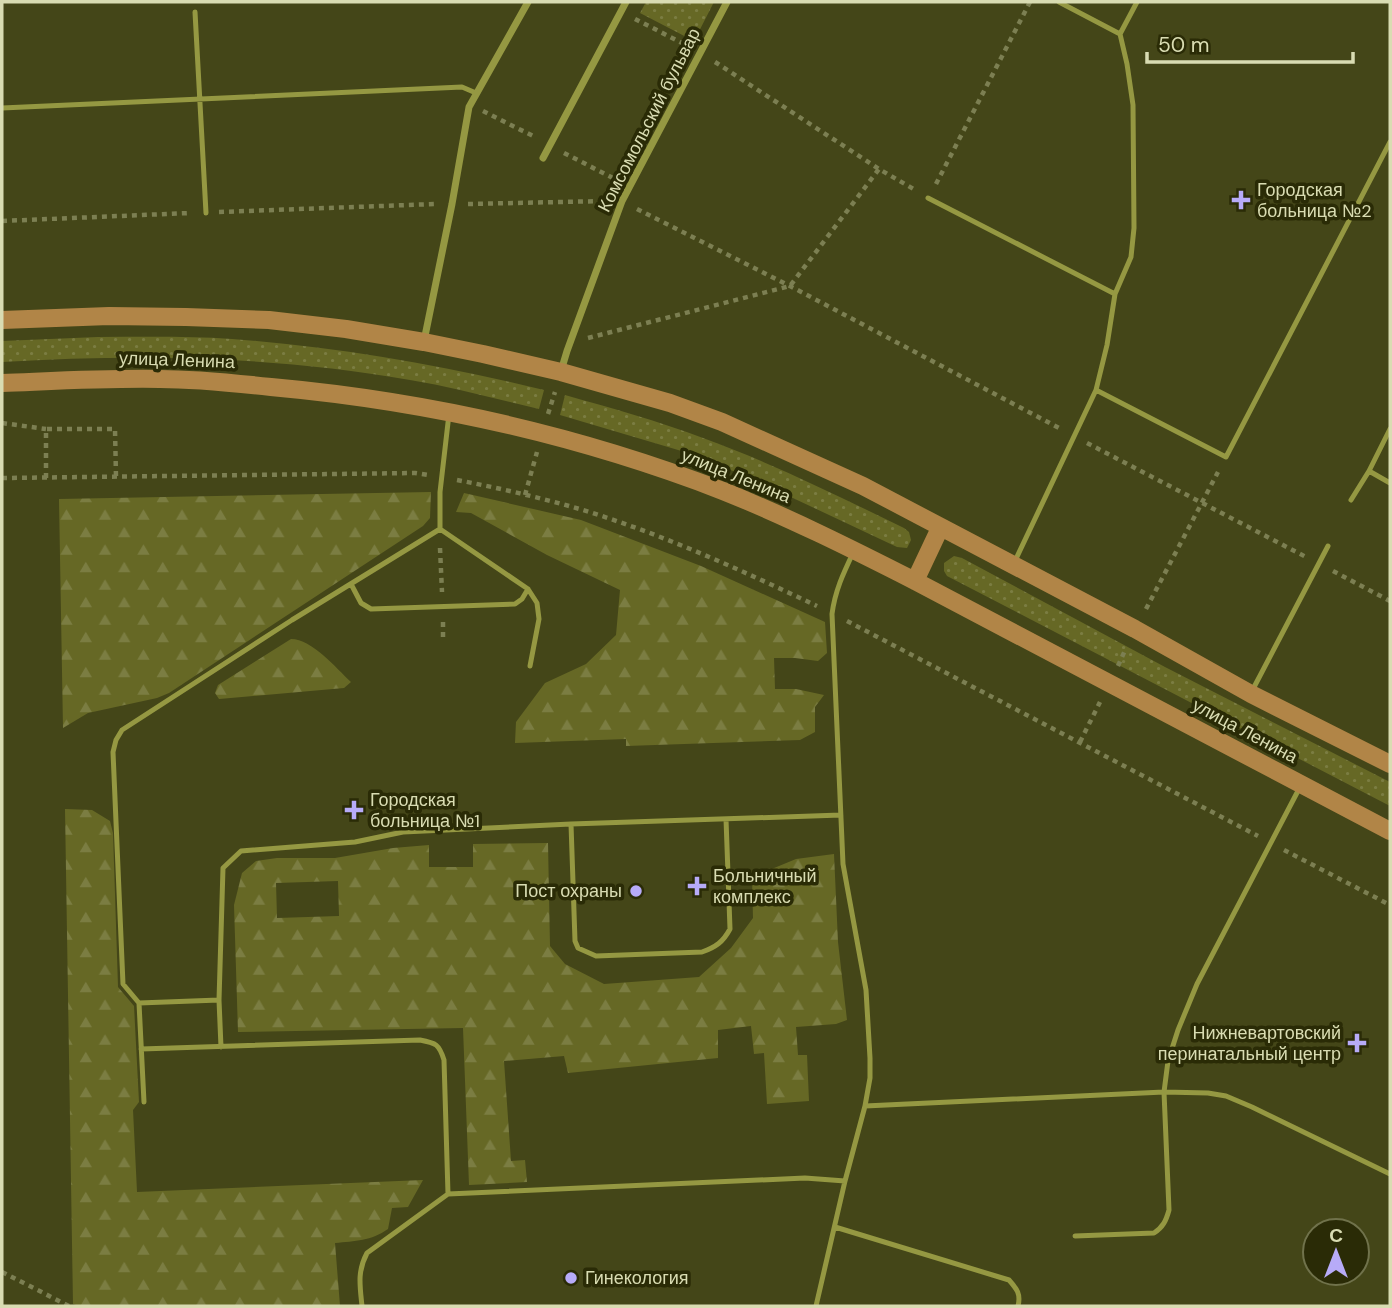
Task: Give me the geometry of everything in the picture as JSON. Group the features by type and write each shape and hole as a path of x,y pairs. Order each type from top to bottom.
{"main road":[{"name":"улица Ленина","path":"2,320 186,317 270,320 346,329 424,342 561,372 670,403 722,422 863,486 1135,629 1251,694 1390,764"},
{"name":"улица Ленина","path":"2,383 100,379 228,382 378,399 450,411 606,450 724,492 915,580 1390,831"},
{"path":"915,580 940,527"}],"street":[{"path":"424,342 469,107 528,2"},
{"path":"543,158 626,2"},
{"name":"Комсомольский бульвар","path":"561,372 622,201 727,2"}],"lane":[{"path":"1059,2 1120,34"},
{"path":"1013,566 1096,390 1115,294 1131,257 1133,105 1120,34 1137,2"},
{"path":"195,12 206,213"},
{"path":"2,108 462,87 476,93"},
{"path":"1096,390 1226,457 1390,142"},
{"path":"929,198 1115,294"},
{"path":"440,529 441,477 450,411"},
{"path":"1351,500 1390,429"},
{"path":"1369,471 1390,483"},
{"path":"144,1102 139,1003 123,984 113,752 116,740 122,730 440,529"},
{"path":"440,529 528,589 537,603 539,619 530,666"},
{"path":"1251,694 1328,545"},
{"path":"816,1306 870,1078 866,989 843,864 832,614 839,582 855,551"},
{"path":"351,584 361,603 372,609 515,604 528,589"},
{"path":"1074,1236 1154,1233 1167,1220 1169,1210 1164,1092 1168,1061 1198,984 1301,784"},
{"path":"221,1047 219,1000 223,868 241,851 355,842 403,832 841,815"},
{"path":"571,824 575,941 578,948 596,956 702,952 723,941 730,929 726,819"},
{"path":"139,1003 219,1000"},
{"path":"141,1049 420,1040 432,1042 441,1048 444,1060 447,1194"},
{"path":"865,1106 1164,1092 1208,1093 1252,1107 1390,1174"},
{"path":"362,1306 359,1272 367,1253 447,1194 805,1178 845,1181"},
{"path":"835,1227 1009,1280 1017,1289 1020,1298 1018,1306"}],"path":[{"path":"621,11 700,53 879,169 929,198 1030,2"},
{"path":"570,342 790,286 879,169"},
{"path":"2,221 452,204 622,201 790,286 1390,601"},
{"path":"2,422 46,429 115,429 116,477"},
{"path":"46,429 46,478"},
{"path":"1080,742 1135,629 1226,457"},
{"path":"2,478 415,473 570,507 622,523 758,577 1390,905"},
{"path":"440,529 443,638"},
{"path":"2,1272 69,1306"}],"green space":[{"path":"646,2 714,2 694,41 640,13"},
{"path":"98,337 215,338 272,342 428,365 544,390 539,409 426,383 308,366 156,358 2,362 2,341"},
{"path":"565,395 669,426 754,458 904,528 909,532 911,540 907,548 897,547 695,455 560,415"},
{"path":"431,492 430,518 423,526 169,693 88,713 63,728 59,499"},
{"path":"464,493 581,520 701,566 825,622 827,653 818,661 774,658 775,689 796,689 824,695 815,707 815,732 800,740 626,746 626,739 515,743 516,722 545,683 586,664 616,635 620,590 547,555 471,513 456,512"},
{"path":"954,556 1390,782 1390,806 947,576 944,563"},
{"path":"291,639 299,640 315,649 351,682 344,688 219,699 215,693 218,685"},
{"path":"65,809 92,810 110,821 113,833 118,987 134,1006 139,1102 133,1110 137,1192 423,1180 408,1207 392,1208 388,1229 369,1238 335,1243 340,1306 73,1304"},
{"path":"548,843 550,946 565,964 604,984 699,977 731,948 753,918 752,877 796,859 834,854 838,942 847,1020 836,1024 796,1027 798,1055 807,1055 809,1101 767,1104 764,1053 754,1054 751,1026 718,1030 718,1058 568,1073 564,1056 504,1061 511,1161 525,1160 527,1182 469,1185 463,1028 238,1032 234,905 242,873 256,861 277,858 335,858 429,845 429,867 473,867 473,844","holes":["338,881 339,916 277,918 276,883"]}],"place":[{"name":"Городская больница №2","path":"1241,200"},
{"name":"Городская больница №1","path":"354,810"},
{"name":"Больничный комплекс","path":"697,886"},
{"name":"Пост охраны","path":"636,891"},
{"name":"Нижневартовский перинатальный центр","path":"1357,1043"},
{"name":"Гинекология","path":"571,1278"}]}
